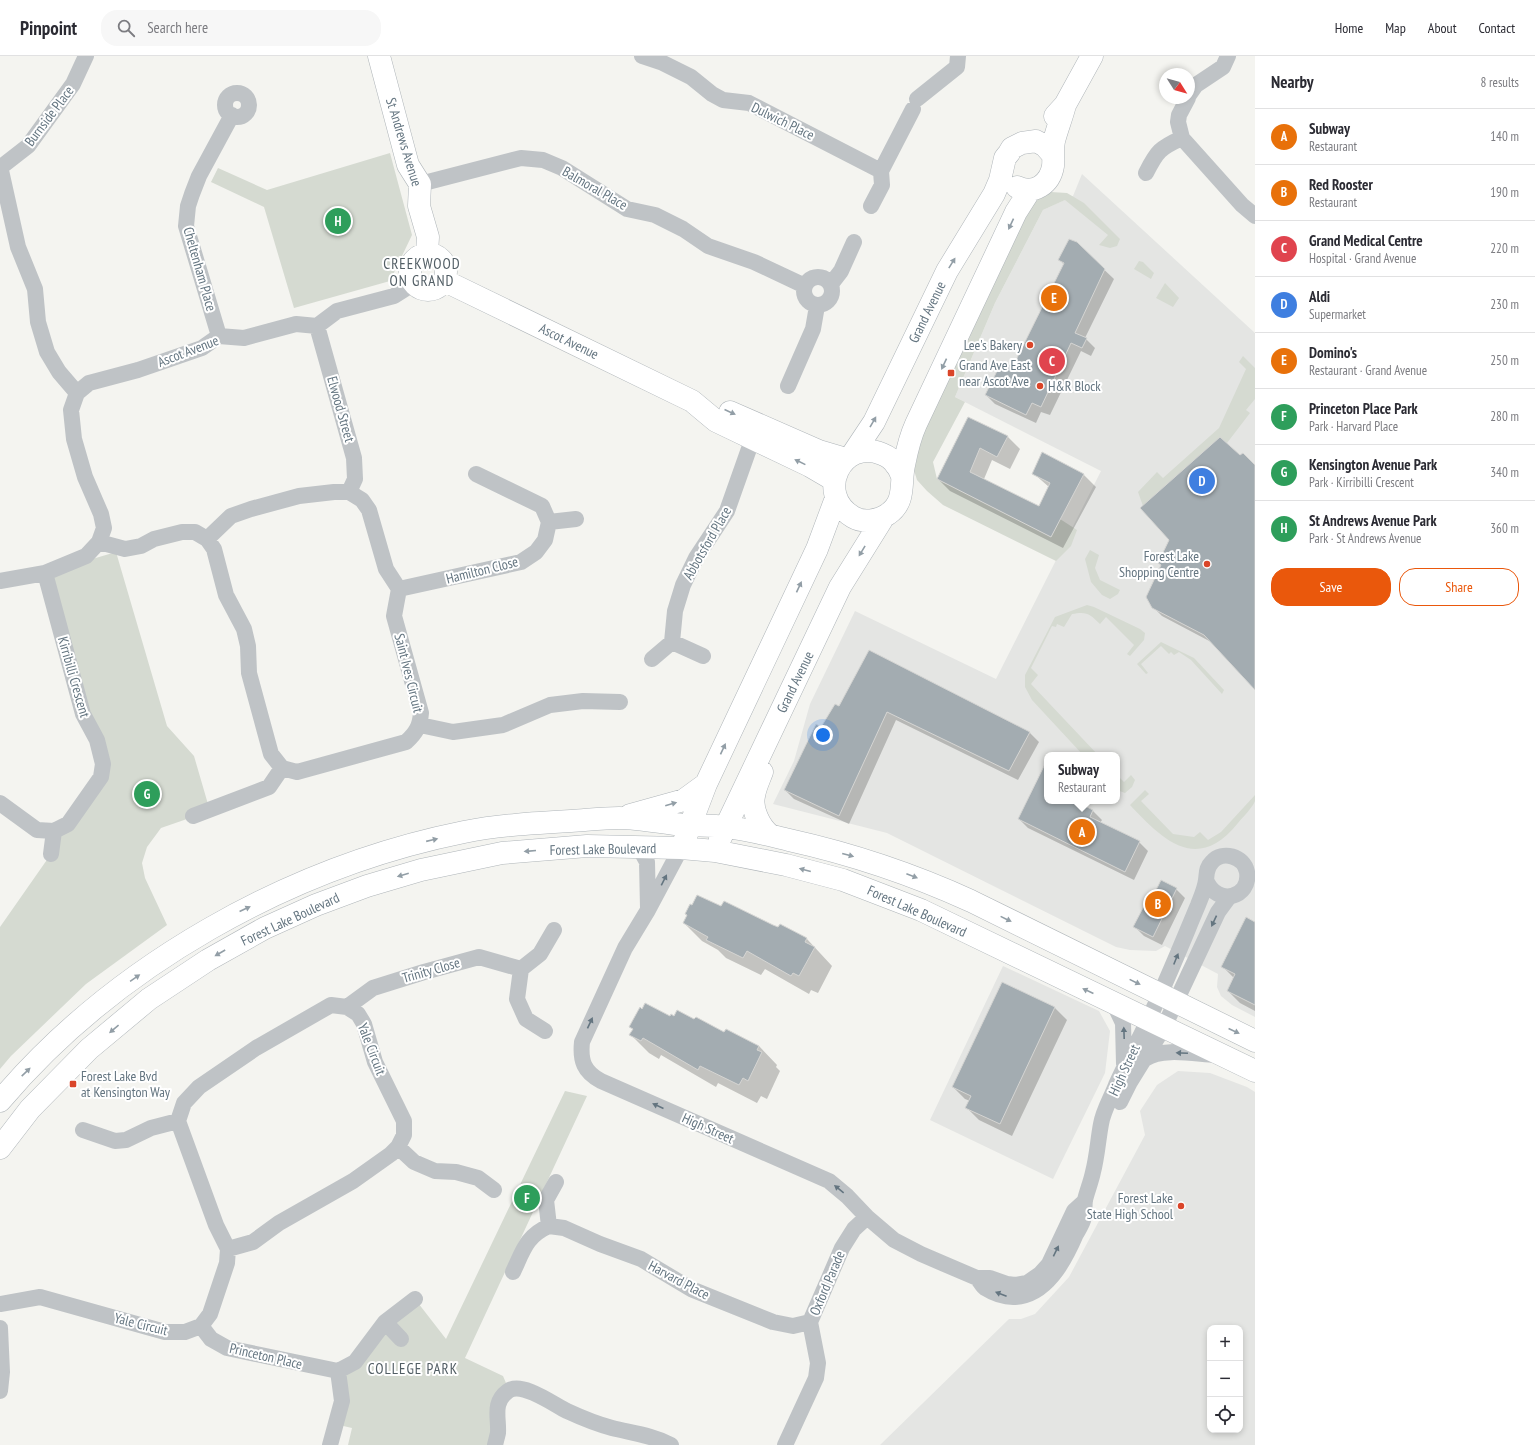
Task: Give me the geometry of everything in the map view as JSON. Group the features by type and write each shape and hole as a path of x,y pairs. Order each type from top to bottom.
{"street":[{"name":"Burnside Place","path":"0,167 28,146 73,84 86,56"},
{"name":"St Andrews Avenue","path":"379,56 408,165 420,184 419,206 428,237 427,253"},
{"name":"Dulwich Place","path":"642,56 664,60 691,77 712,94 724,100 749,104 881,171"},
{"path":"872,206 882,185 881,171 915,104 957,67 958,56"},
{"name":"Grand Avenue","path":"715,851 840,586 883,518 897,505 901,497 903,487 902,476 908,443 916,424 1016,212 1030,190 1042,186 1050,177 1053,165 1052,154 1054,142 1065,105 1092,56"},
{"path":"1195,86 1223,67 1228,56"},
{"path":"1185,104 1179,115 1178,122 1182,138 1242,205 1255,216"},
{"name":"Grand Avenue","path":"681,848 706,784 817,549 835,489 838,468 849,457 874,422 947,271 994,194 1003,169 1005,158 1012,148 1018,144 1028,141 1039,133 1065,105"},
{"name":"Cheltenham Place","path":"219,336 186,226 188,206 199,176 232,115"},
{"path":"1146,173 1156,154 1162,148 1182,138"},
{"path":"1028,141 1042,143 1052,154"},
{"name":"Balmoral Place","path":"420,184 521,158 543,160 562,168 627,209 655,215 683,229 708,246 754,262 804,286"},
{"path":"0,167 18,247 34,289 38,322 48,352 59,372 77,393 71,410 74,439 85,477 101,514 104,528 99,542 86,556 45,573 0,581"},
{"path":"1003,169 1005,177 1012,185 1030,190"},
{"path":"831,284 841,271 854,242"},
{"path":"427,253 440,257 447,268 445,281 436,289 423,291 413,284 409,273 414,259 427,253"},
{"path":"817,277 826,280 831,284 832,292 830,299 824,304 817,306 812,305 805,299 804,286 808,280 817,277"},
{"name":"Ascot Avenue","path":"445,281 692,402 716,421 819,451 849,457"},
{"path":"317,326 337,311 394,296 413,284"},
{"path":"788,386 813,329 817,306"},
{"name":"Ascot Avenue","path":"77,393 90,383 138,370 202,348 219,336 244,338 296,324 317,326"},
{"name":"Elwood Street","path":"317,326 354,458 355,479 349,492"},
{"name":"Ascot Avenue","path":"756,432 810,466 835,489"},
{"name":"Abbotsford Place","path":"672,642 675,611 683,585 696,558 727,510 756,432"},
{"path":"849,457 864,451 876,452 887,456 896,465 902,476"},
{"path":"476,474 542,506 548,522 576,519"},
{"path":"835,489 843,510 855,518 869,521 883,518"},
{"path":"207,539 231,516 251,509 299,496 349,492 362,500 369,510 386,569 399,589"},
{"name":"Hamilton Close","path":"399,589 521,562 536,552 545,540 548,522"},
{"path":"99,542 125,549 141,546 154,539 182,532 195,532 207,539 214,549 226,594 244,629 248,646 249,673 271,754 282,768 269,787 193,816"},
{"name":"Kirribilli Crescent","path":"45,573 83,714 98,740 103,764 101,777 68,824 54,832"},
{"name":"Saint Ives Circuit","path":"282,768 297,772 406,742 415,734 420,725 421,713 394,616 399,589"},
{"path":"652,659 672,642 703,656"},
{"path":"420,725 453,732 503,725 550,705 583,701 620,702"},
{"path":"760,753 766,761 754,797 756,813 760,824 770,835"},
{"name":"Grand Avenue","path":"620,818 684,800 706,784"},
{"path":"0,802 37,830 54,832 51,854"},
{"name":"Forest Lake Boulevard","path":"0,1101 21,1076 67,1033 122,988 177,949 240,912 311,879 396,848 466,832 528,824 620,818 725,827 810,844 875,862 933,884 971,901 1255,1041"},
{"name":"Forest Lake Boulevard","path":"0,1148 30,1109 78,1060 149,999 208,960 265,928 316,905 367,886 422,870 502,853 588,846 681,848 715,851 786,864 843,880 878,892 921,910 1255,1071"},
{"path":"639,847 647,862 648,910"},
{"name":"High Street","path":"681,848 648,910 625,948 582,1042 581,1054 585,1067 592,1076 601,1081 829,1181 894,1240 921,1254 977,1278 984,1288 1006,1297 1018,1297 1029,1293 1044,1284 1062,1264 1084,1217 1085,1201 1093,1171 1101,1122 1124,1066 1156,1023"},
{"path":"1220,856 1233,856 1243,864 1246,870 1247,878 1245,886 1241,891 1229,897 1218,912 1168,999 1200,900 1208,867 1220,856"},
{"path":"1206,880 1214,893 1229,897"},
{"path":"545,1031 526,1019 516,999 521,969 540,954 554,930"},
{"name":"Trinity Close","path":"347,1007 373,988 478,957 521,969"},
{"name":"High Street","path":"1097,1148 1130,1082 1145,1059 1156,1023 1168,999"},
{"path":"1113,1002 1123,1023 1124,1066"},
{"path":"201,1326 210,1314 227,1263 228,1249 216,1225 178,1121 184,1102 198,1087 256,1048 331,1005 347,1007"},
{"name":"Yale Circuit","path":"347,1007 358,1014 364,1024 375,1062 404,1121 404,1135 398,1147"},
{"path":"1145,1059 1152,1054 1170,1052 1220,1055"},
{"path":"83,1130 115,1140 126,1140 151,1128 178,1121"},
{"path":"228,1249 253,1242 279,1222 353,1181 391,1154 398,1147 414,1162 435,1171 456,1172 478,1178 494,1190"},
{"path":"513,1272 527,1242 538,1231 549,1226 546,1200 556,1182"},
{"name":"Oxford Parade","path":"785,1445 816,1378 818,1363 810,1322 842,1248 854,1229 867,1217"},
{"name":"Harvard Place","path":"549,1226 564,1228 600,1244 641,1259 691,1289 773,1322 793,1326 810,1322"},
{"name":"Yale Circuit","path":"0,1304 40,1297 166,1332 185,1332 201,1326"},
{"path":"330,1445 342,1401 338,1371 355,1362 385,1322 415,1299"},
{"path":"385,1322 401,1339"},
{"name":"Princeton Place","path":"201,1326 211,1339 227,1348 338,1371"},
{"path":"0,1328 2,1372 0,1391"},
{"path":"495,1445 498,1434 497,1409 501,1398 510,1390 519,1389 531,1391 568,1411 610,1427 659,1439 671,1445"}],"shaded area":[{"path":"390,153 412,235 390,281 294,308 264,207 211,182 218,168 267,190"},
{"path":"1082,174 1255,333 1255,1017 1232,1005 1221,996 1217,987 1218,974 1165,946 1156,951 1130,950 1116,947 887,833 773,804 794,761 810,704 855,611 996,679 1101,471 955,397 995,303 1043,210 1073,196"},
{"path":"1051,192 1067,193 1084,203 1120,239 1117,246 1110,248 1099,245 1108,235 1065,200 1043,210 995,303 955,397 965,402 933,462 937,479 1051,537 1060,519 1077,530 1071,546 1056,561 943,505 917,480 912,464 919,435 1035,198"},
{"path":"1139,261 1143,262 1154,273 1151,279 1134,269"},
{"path":"1165,283 1179,298 1173,307 1156,298"},
{"path":"1243,356 1255,368 1255,399 1246,410 1250,413 1227,443 1220,437 1143,506 1138,492 1157,472 1163,478 1219,428 1246,369 1239,362"},
{"path":"1090,550 1099,555 1095,568 1100,580 1120,590 1118,594 1110,599 1102,595 1091,582 1085,559"},
{"path":"116,552 167,726 194,756 210,811 161,828 147,847 142,863 145,878 167,925 86,984 11,1056 0,1069 0,927 51,854 54,831 101,777 45,573"},
{"path":"1087,605 1140,629 1145,633 1144,640 1130,656 1127,654 1134,645 1106,617 1100,624 1088,614 1072,614 1064,627 1057,624 1056,627 1052,626 1031,668 1038,675 1031,684 1095,752 1080,752 1032,700 1025,687 1025,675 1055,617"},
{"path":"1161,642 1194,658 1224,690 1222,694 1191,660 1179,652 1174,655 1171,652 1169,654 1161,646 1141,664 1148,673 1146,674 1137,664"},
{"path":"1131,775 1135,780 1132,787 1125,793 1120,791 1120,778 1124,782"},
{"path":"1145,790 1149,794 1141,801 1173,834 1194,837 1200,832 1208,840 1221,832 1255,795 1255,801 1238,823 1223,838 1208,847 1195,849 1181,846 1168,840 1155,830 1130,805"},
{"path":"1003,966 1099,1011 1110,1031 1105,1073 1053,1179 930,1120"},
{"name":"Forest Lake State High School","path":"1178,1071 1210,1073 1247,1087 1255,1092 1255,1445 880,1445 1009,1319 1021,1319 1035,1314 1069,1277 1145,1135 1140,1111 1157,1085"},
{"path":"565,1091 587,1096 465,1358 503,1376 509,1390 495,1445 348,1445 352,1428 339,1425 338,1371 415,1299 446,1339"}],"building":[{"path":"1069,239 1077,242 1105,269 1075,333 1087,338 1082,348 1071,343 1041,407 1032,403 1026,415 985,395 1002,361 1013,366 1064,263 1058,260"},
{"path":"968,417 1008,436 997,457 980,448 970,472 1039,506 1050,483 1032,474 1042,452 1084,474 1051,537 937,479"},
{"name":"Forest Lake Shopping Centre","path":"1220,437 1240,455 1243,453 1255,465 1255,690 1204,635 1152,608 1146,597 1161,565 1158,563 1169,540 1140,508"},
{"path":"869,650 1030,732 1009,771 887,712 839,816 784,790 816,724 821,727 835,704 839,706"},
{"path":"1044,766 1044,804 1081,804 1093,810 1090,817 1140,841 1125,872 1018,819"},
{"path":"1161,880 1177,888 1153,937 1133,927 1146,902 1150,902"},
{"path":"697,895 721,906 724,901 773,925 778,927 780,924 807,938 805,942 815,947 799,976 793,973 791,976 747,951 743,958 706,940 708,937 683,923 687,915 685,914 690,904 692,905"},
{"path":"1246,917 1255,922 1255,1005 1227,991 1235,974 1221,967"},
{"path":"1002,982 1055,1007 1000,1124 965,1108 971,1096 952,1087"},
{"path":"645,1003 670,1016 671,1014 674,1016 677,1010 694,1019 696,1017 724,1032 726,1029 759,1046 757,1050 762,1052 748,1081 743,1078 739,1085 700,1066 698,1070 643,1038 641,1041 629,1035 633,1029 629,1027 640,1007 642,1009"}],"place":[{"name":"St Andrews Avenue Park","path":"338,221"},
{"name":"Domino's","path":"1054,298"},
{"name":"Lee's Bakery","path":"1030,345"},
{"name":"Grand Medical Centre","path":"1052,361"},
{"name":"Grand Ave East near Ascot Ave","path":"951,373"},
{"name":"H&R Block","path":"1040,386"},
{"name":"Aldi","path":"1202,481"},
{"name":"Forest Lake Shopping Centre","path":"1207,564"},
{"name":"Kensington Avenue Park","path":"147,794"},
{"name":"Subway","path":"1082,832"},
{"name":"Red Rooster","path":"1158,904"},
{"name":"Forest Lake Bvd at Kensington Way","path":"73,1084"},
{"name":"Princeton Place Park","path":"527,1198"},
{"name":"Forest Lake State High School","path":"1181,1206"}],"district":[{"name":"CREEKWOOD ON GRAND","path":"422,272"},
{"name":"COLLEGE PARK","path":"413,1368"}]}
